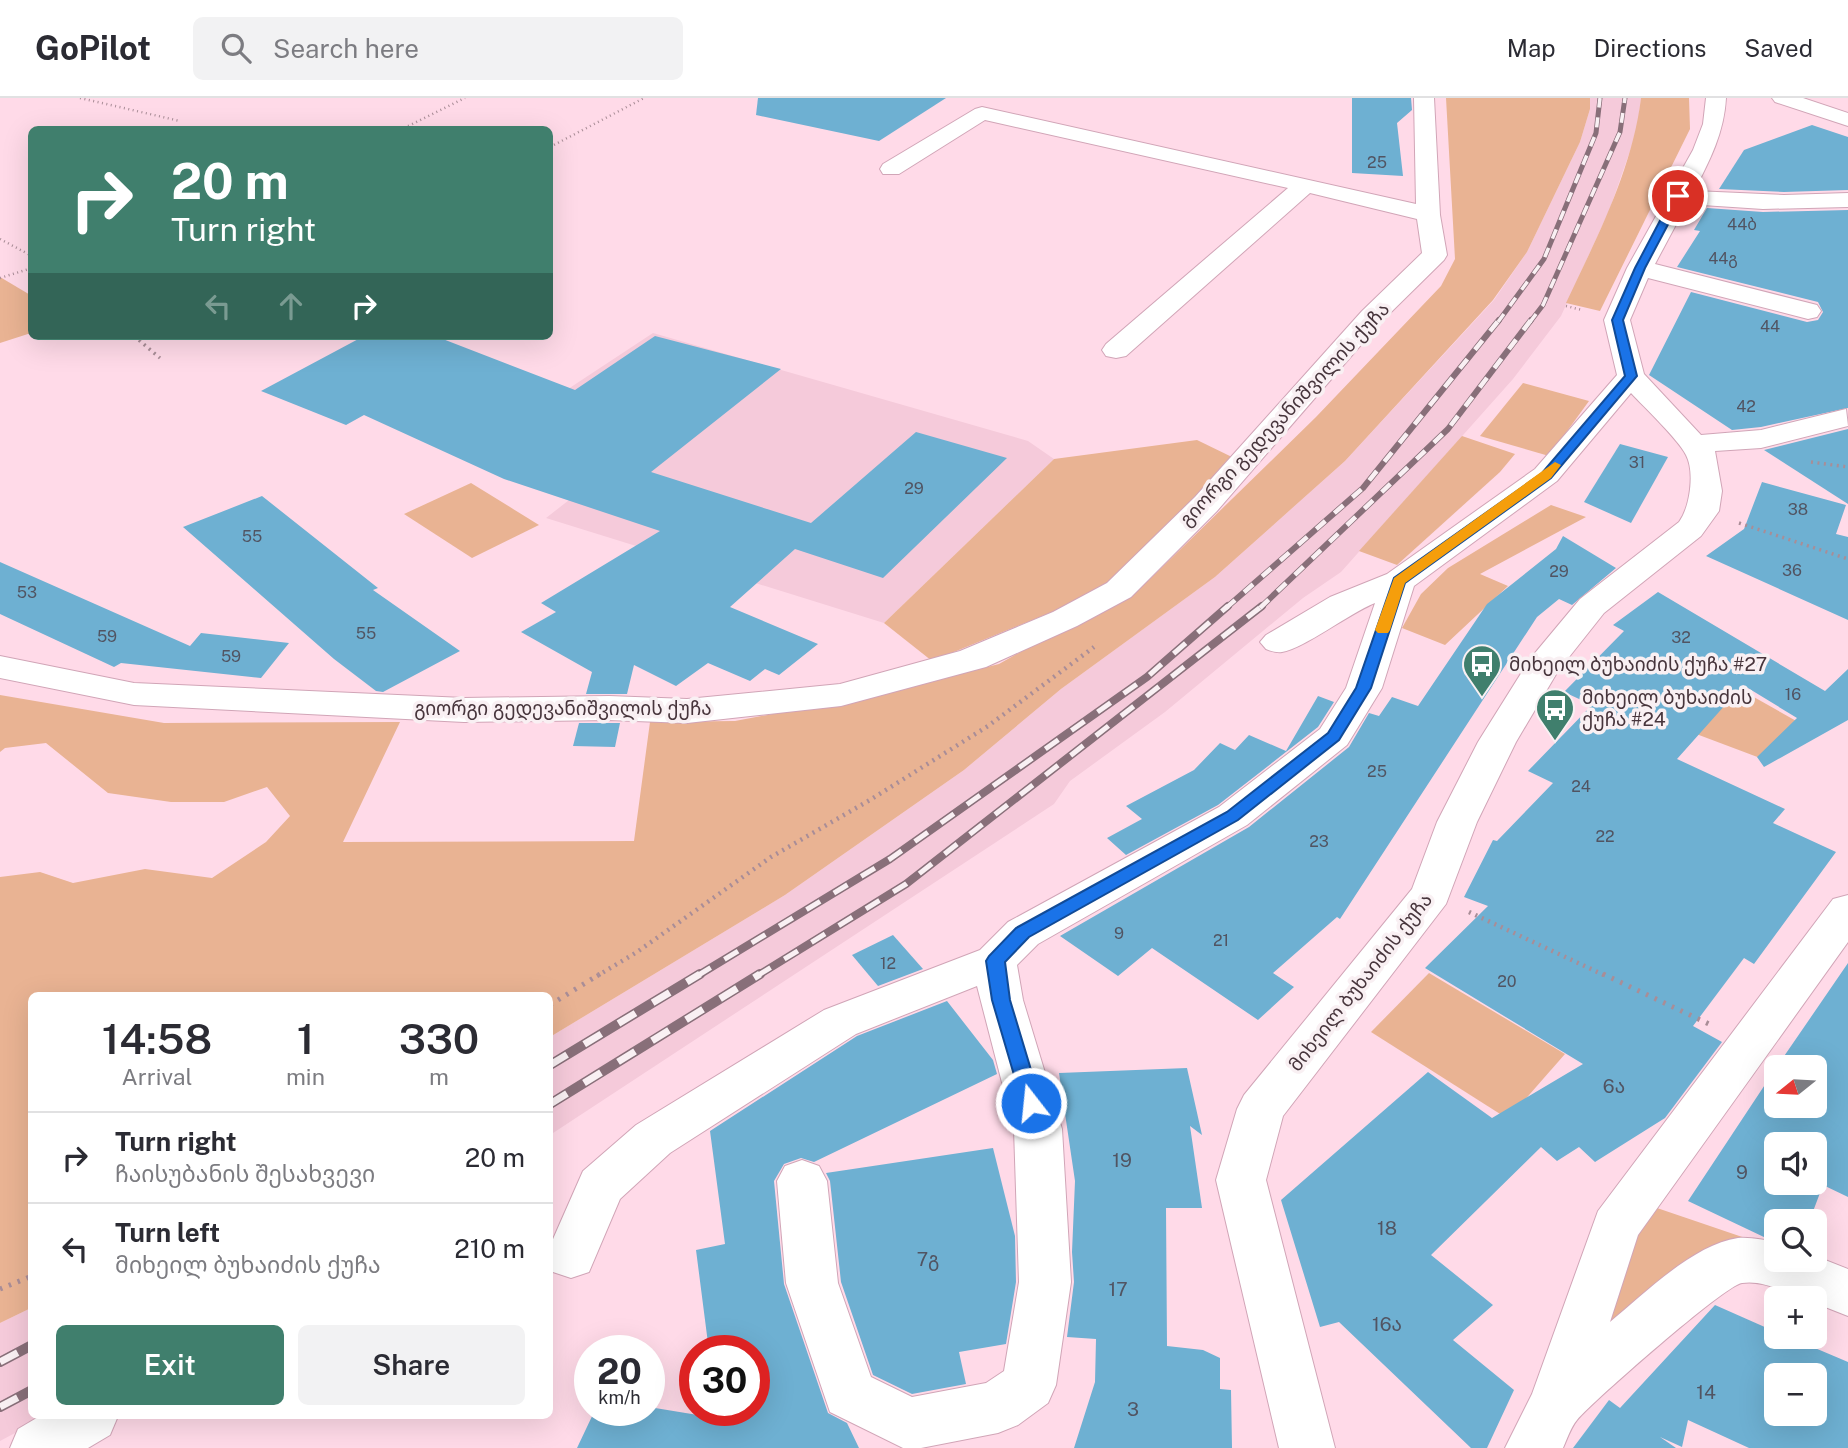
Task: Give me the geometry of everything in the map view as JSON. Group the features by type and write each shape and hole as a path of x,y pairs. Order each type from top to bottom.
{"street":[{"name":"გიორგი გედევანიშვილის ქუჩა","path":"0,667 134,694 464,710 608,708 687,711 841,695 974,659 1065,619 1119,590 1206,504 1371,317 1435,255 1428,215 1424,98"},
{"path":"1703,511 1706,491 1702,454 1631,376 1617,320 1640,268 1714,124 1716,98"},
{"path":"1782,98 1848,120"},
{"path":"891,169 982,113 1428,215"},
{"path":"1116,350 1305,185"},
{"path":"1678,196 1737,202 1803,204 1848,200"},
{"path":"1640,268 1808,311"},
{"path":"1278,642 1342,604 1399,581 1546,475 1631,376"},
{"path":"1693,444 1761,439 1846,418"},
{"name":"მიხეილ ბუხაიძის ქუჩა","path":"1307,1448 1241,1180 1261,1109 1431,894 1457,822 1497,742 1544,667 1592,606 1690,529 1703,511"},
{"path":"571,1256 600,1186 653,1139 840,1022 995,961 1023,933 1233,816 1334,737 1364,688 1399,581"},
{"path":"1545,1426 1616,1226 1848,910"},
{"path":"802,1181 811,1283 849,1394 909,1424 998,1407 1029,1385 1045,1282 1038,1129 1001,1000 995,961"},
{"path":"1545,1426 1694,1284 1734,1260 1767,1263 1848,1293"},
{"path":"38,1448 85,1419"}],"path":[{"path":"80,98 180,121"},
{"path":"408,126 465,98"},
{"path":"553,145 644,98"},
{"path":"0,239 28,254"},
{"path":"0,278 28,269"},
{"path":"1566,306 1590,312"},
{"path":"139,340 160,358"},
{"path":"1703,511 1848,559"},
{"path":"553,1003 637,952 771,857 870,800 988,726 1097,645"},
{"path":"1431,894 1752,1044"},
{"path":"0,1289 28,1278"}],"shaded area":[{"path":"1446,98 1590,98 1590,109 1580,142 1527,252 1493,300 1345,461 1215,577 1061,689 964,770 785,895 553,1035 553,992 28,992 28,1309 0,1323 0,877 40,872 73,883 145,869 212,878 266,842 290,816 267,787 224,802 171,802 108,793 46,743 5,748 0,752 0,695 164,723 400,722 343,842 634,841 650,722 735,721 885,693 999,664 1149,580 1316,417 1441,286 1455,259"},
{"path":"1590,98 1641,98 1637,131 1609,211 1561,316 1513,379 1341,572 1303,598 1165,712 1070,781 1054,804 553,1133 553,1035 785,895 964,770 1061,689 1215,577 1345,461 1494,300 1527,252 1580,142 1590,109"},
{"path":"1641,98 1689,98 1690,129 1600,311 1566,303 1612,203 1630,152"},
{"path":"0,277 28,294 28,334 0,343"},
{"path":"653,333 1028,441 1054,459 884,623 546,518 628,454 521,420"},
{"path":"1523,383 1589,401 1549,456 1480,436"},
{"path":"1462,436 1515,454 1500,472 1397,565 1359,551"},
{"path":"1197,440 1234,458 1096,594 932,661 884,623 1054,459"},
{"path":"471,483 539,525 472,558 404,514"},
{"path":"1551,505 1586,517 1480,574 1508,586 1445,645 1402,628 1421,594 1448,568"},
{"path":"1736,687 1814,731 1768,761 1691,732"},
{"path":"1429,973 1565,1054 1508,1119 1371,1032"},
{"path":"1657,1208 1757,1242 1587,1347 1624,1253"},
{"path":"28,1309 28,1419 41,1419 0,1441 0,1323"}],"building":[{"path":"758,98 946,98 879,141 756,115"},
{"path":"1352,98 1411,98 1412,110 1397,123 1403,176 1352,173"},
{"path":"1812,125 1848,137 1848,190 1784,192 1719,189 1744,150"},
{"path":"1707,208 1763,212 1848,210 1848,408 1761,427 1732,430 1649,375 1691,292 1807,322 1818,320 1823,312 1818,302 1677,267 1700,231 1694,230"},
{"path":"655,336 781,369 651,472 811,523 916,432 1007,458 883,578 795,549 730,607 818,644 779,675 765,669 750,681 708,663 676,686 634,665 627,694 586,694 592,672 521,632 556,612 541,603 660,531 504,479 364,415 346,425 261,391 357,340 445,340 575,390"},
{"path":"1848,429 1848,504 1764,450"},
{"path":"1620,444 1668,457 1631,523 1584,502"},
{"path":"1762,482 1846,505 1836,534 1848,537 1848,620 1706,556 1744,529"},
{"path":"262,496 378,588 373,590 460,651 383,692 376,691 334,659 183,527"},
{"path":"1563,536 1616,568 1572,605 1559,599 1537,617 1340,919 1337,917 1273,973 1294,987 1258,1020 1152,948 1118,976 1060,936 1249,827 1349,747 1369,713 1379,716 1392,697 1418,706 1487,604 1556,549"},
{"path":"0,562 190,646 201,633 289,643 261,678 121,663 114,667 0,614"},
{"path":"1658,592 1825,691 1848,669 1848,720 1764,767 1757,757 1797,718 1743,685 1677,759 1785,809 1773,823 1836,852 1754,964 1744,958 1693,1026 1722,1042 1665,1118 1595,1162 1579,1147 1557,1161 1541,1147 1431,1255 1493,1305 1453,1340 1514,1390 1487,1448 1471,1448 1339,1322 1320,1327 1281,1200 1428,1072 1492,1118 1583,1064 1425,968 1488,906 1464,897 1493,840 1497,841 1553,783 1528,771 1592,705 1564,692 1624,631 1613,625"},
{"path":"1318,696 1334,702 1318,727 1218,805 1126,855 1107,838 1142,819 1126,806 1194,770 1220,743 1235,750 1249,735 1286,751"},
{"path":"579,723 620,723 615,747 573,746"},
{"path":"893,935 923,969 878,986 852,955"},
{"path":"1848,963 1848,1197 1827,1187 1827,1132 1764,1132 1764,1195 1819,1195 1814,1209 1764,1209 1764,1237 1688,1201 1764,1086 1764,1118 1827,1118 1827,1055 1785,1055"},
{"path":"947,1001 993,1060 997,1074 814,1162 801,1158 784,1164 774,1181 784,1284 828,1413 847,1423 859,1448 577,1448 587,1426 665,1426 665,1410 679,1412 679,1426 770,1426 770,1335 707,1335 696,1250 725,1244 710,1131 857,1036"},
{"path":"1187,1068 1202,1135 1190,1126 1202,1208 1166,1208 1167,1346 1203,1350 1220,1358 1220,1389 1231,1390 1232,1448 1074,1448 1095,1382 1096,1339 1067,1337 1074,1282 1072,1252 1075,1181 1059,1073"},
{"path":"993,1148 1015,1236 1016,1282 1006,1344 959,1352 966,1384 912,1394 873,1375 841,1282 830,1181 826,1173"},
{"path":"1715,1305 1764,1327 1764,1349 1817,1349 1848,1362 1848,1448 1749,1448 1688,1420 1682,1447 1660,1437 1676,1448 1573,1448 1609,1400 1620,1408"}],"railway":[{"path":"1498,322 1544,259 1596,133 1600,98"},
{"path":"1530,322 1543,305 1620,132 1625,98"},
{"path":"1226,608 1363,488 1499,320"},
{"path":"1260,608 1448,429 1531,320"},
{"path":"697,976 890,859 1147,677 1228,606"},
{"path":"757,976 906,884 1262,606"},
{"path":"553,1063 700,974"},
{"path":"553,1102 760,974"},
{"path":"0,1362 28,1347"},
{"path":"0,1407 28,1392"}],"slow traffic":[{"path":"1383,630 1399,581 1546,475 1555,465"}],"place":[{"name":"მიხეილ ბუხაიძის ქუჩა #27","path":"1482,698"},
{"name":"მიხეილ ბუხაიძის ქუჩა #24","path":"1555,742"}],"route":[{"path":"1031,1103 1001,1000 995,961 1023,933 1233,816 1334,737 1364,688 1399,581 1546,475 1631,376 1617,320 1640,268 1678,196"}]}
